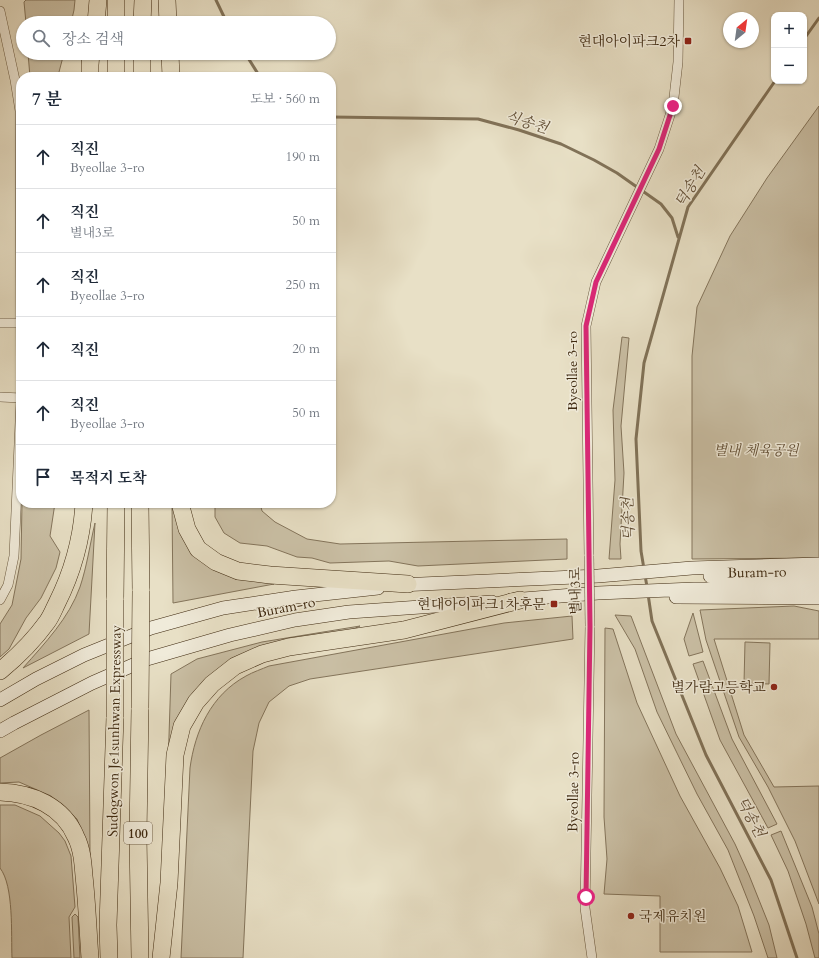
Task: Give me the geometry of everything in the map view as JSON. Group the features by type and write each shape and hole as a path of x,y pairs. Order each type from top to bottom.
{"highway":[{"path":"97,16 98,0"},
{"path":"116,0 116,16"},
{"path":"142,16 143,0"},
{"path":"166,0 167,16"},
{"path":"90,60 90,72"},
{"path":"116,60 116,72"},
{"path":"142,60 142,72"},
{"path":"170,60 171,72"},
{"path":"0,671 18,656 47,622 65,588 76,557 83,522 84,508"},
{"name":"Sudogwon Je1sunhwan Expressway","path":"109,958 108,925 115,717 116,508"},
{"name":"Sudogwon Je1sunhwan Expressway","path":"140,508 141,591 138,836 140,958"},
{"path":"181,508 187,529 198,549 216,562 238,571 270,575 408,584"},
{"path":"161,958 169,883 175,755 182,726 196,702 212,684 235,666 262,654 289,647 404,630 520,600"},
{"path":"0,792 15,792 52,806 66,820 76,838 82,860 90,958"}],"street":[{"name":"Byeollae 3-ro","path":"588,556 586,326 596,282 659,149 673,106 678,62 679,0"},
{"path":"0,11 16,86"},
{"path":"0,323 16,323"},
{"path":"0,397 16,399"},
{"path":"0,600 8,585 14,556 16,508"},
{"name":"별내3로","path":"588,556 590,626"},
{"path":"694,583 819,564"},
{"name":"Buram-ro","path":"0,700 36,679 84,655 151,628 224,608 296,596 408,584 598,576 694,583 819,587"},
{"name":"Buram-ro","path":"0,731 92,683 147,659 230,635 295,620 349,612 520,600 694,583 819,576"},
{"path":"694,583 819,598"},
{"name":"Byeollae 3-ro","path":"590,626 585,908 592,958"}],"green space":[{"path":"26,0 75,0 73,16 25,16 24,2"},
{"path":"29,60 62,60 59,72 30,72"},
{"name":"별내 체육공원","path":"819,106 819,558 692,559 692,356 697,307 730,236 767,178"},
{"path":"622,337 629,338 621,426 624,473 620,544 621,559 609,559 615,480 613,410"},
{"path":"22,508 54,508 50,536 60,552 56,568 41,598 26,618 9,649 0,657 0,624 12,605 21,559"},
{"path":"172,508 174,508 175,512 233,577 274,584 173,603"},
{"path":"215,508 261,508 262,511 275,522 307,539 340,544 567,539 567,559 418,566 389,561 330,563 312,558 297,557 267,546 240,543 224,533 215,517"},
{"path":"95,523 89,634 23,668 56,630 70,609 80,587 85,571"},
{"path":"794,606 819,611 819,639 714,639 744,735 774,787 819,786 819,904 795,841 768,787 739,737 706,640 700,610"},
{"path":"693,613 703,652 689,656 684,639"},
{"path":"615,615 631,616 676,734 735,844 749,875 769,925 777,958 768,958 754,916 728,850 697,794 657,712 635,649"},
{"path":"572,616 573,639 310,679 289,686 269,702 259,723 253,751 243,958 181,958 190,768 192,754 207,715 223,693 249,675 269,666 504,623"},
{"path":"360,626 349,631 223,669 168,767 171,674 197,659 262,642"},
{"path":"605,628 613,629 637,703 680,796 720,868 738,906 752,952 660,952 660,896 604,894 607,859 604,817"},
{"path":"745,642 770,643 769,684 744,683"},
{"path":"703,661 732,739 777,824 768,828 720,740 693,664"},
{"path":"89,710 90,855 77,819 51,796 19,782 0,783 0,758"},
{"path":"0,805 15,805 40,816 59,833 65,841 71,856 75,907 69,917 71,958 12,958 10,898 8,886 0,868"},
{"path":"781,831 812,907 819,934 819,958 815,958 806,924 788,871 771,835"},
{"path":"75,914 78,917 80,958 74,958 72,917"}],"waterway":[{"name":"식송천","path":"216,0 224,16"},
{"name":"덕송천","path":"807,35 819,18"},
{"name":"식송천","path":"249,60 257,72"},
{"name":"덕송천","path":"644,569 641,551 636,439 644,363 688,207 773,84"},
{"name":"식송천","path":"336,117 478,119 519,130 561,144 617,173 661,204 672,218 678,237"},
{"name":"덕송천","path":"645,575 647,587"},
{"name":"덕송천","path":"648,594 652,621 706,755 771,880 797,958"}],"place":[{"name":"현대아이파크2차","path":"688,41"},
{"name":"현대아이파크1차후문","path":"554,604"},
{"name":"별가람고등학교","path":"774,687"},
{"name":"국제유치원","path":"631,916"}],"route":[{"path":"586,897 590,626 586,326 596,282 659,149 673,106"}]}
